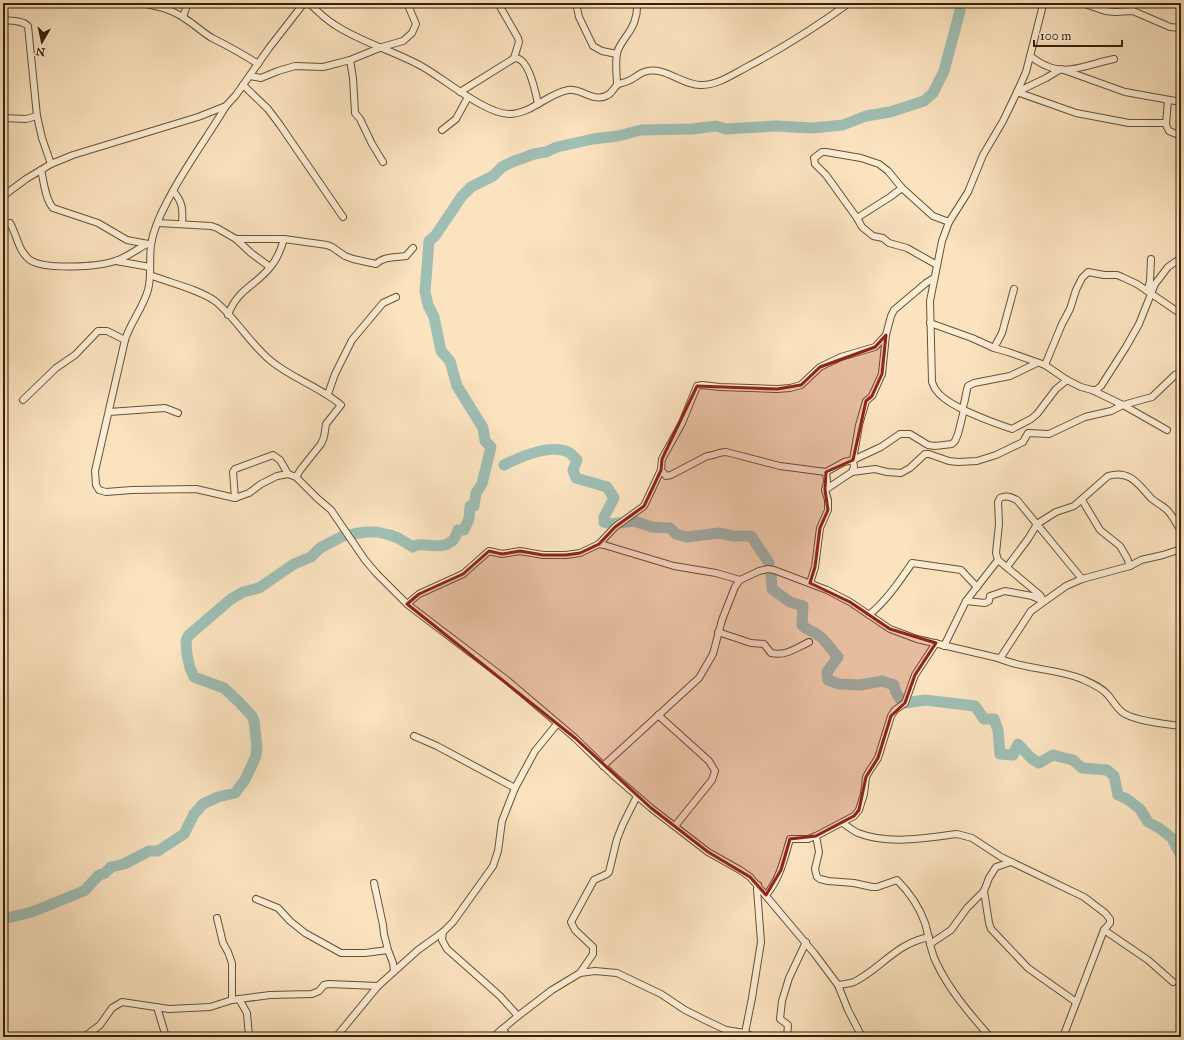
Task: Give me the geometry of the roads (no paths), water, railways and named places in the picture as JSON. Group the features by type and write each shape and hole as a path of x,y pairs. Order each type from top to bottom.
{"street":[{"path":"141,3 159,6 183,17 212,38 258,64"},
{"path":"183,17 188,3"},
{"path":"304,3 243,86 226,106 197,150 167,202 149,244 150,275 148,289 144,301 127,333 125,340 95,471 96,485 99,490 106,492 196,489 235,498 249,493 261,484 277,476 288,474 296,477 331,510 365,560 407,604 508,682 575,738 603,766 637,796 708,852 750,877 806,942 838,985 848,1010 862,1037"},
{"path":"309,3 344,31 423,67 468,97 502,113 518,113 561,92 569,90 577,90 597,98 605,97 613,91 617,85 617,54 620,44 635,21 637,3"},
{"path":"250,76 261,78 294,66 323,66 350,60 382,47 404,42 412,33 416,24 407,3"},
{"path":"460,92 514,58 518,38 498,3"},
{"path":"576,3 579,17 593,46 617,54"},
{"path":"617,85 627,82 644,71 656,70 695,84 704,85 717,82 796,38 849,3"},
{"path":"1042,3 1042,9 1026,72 1003,121 983,155 968,192 949,222 942,241 930,301 932,382 939,395 963,410 992,423 1012,429 1031,419 1037,414 1056,389 1067,380"},
{"path":"1082,3 1105,11 1133,11 1170,27 1181,28"},
{"path":"3,20 26,23 28,26 37,116 50,164"},
{"path":"1030,56 1048,67 1061,69 1076,69 1114,59"},
{"path":"514,58 521,60 532,78 538,104"},
{"path":"350,60 353,78 355,113 360,119 372,144 383,162"},
{"path":"1017,92 1061,69"},
{"path":"1061,69 1125,92 1181,102"},
{"path":"243,86 268,109 343,217"},
{"path":"1017,92 1080,114 1129,123 1166,123"},
{"path":"442,130 456,119 468,97"},
{"path":"1168,100 1166,123 1169,130 1181,136"},
{"path":"3,196 26,178 50,164 103,145 198,117 226,106"},
{"path":"3,118 26,119 37,116"},
{"path":"937,265 907,248 889,243 882,238 873,236 862,227 826,175 815,164 814,158 822,152 826,152 873,161 884,168 902,188 933,216 949,222"},
{"path":"41,170 48,199 53,208 98,223 127,240 149,244"},
{"path":"857,218 902,188"},
{"path":"173,191 181,201 182,224"},
{"path":"10,223 23,252 31,260 40,264 62,266 97,266 116,261 149,244"},
{"path":"158,223 211,226 217,228 236,239 251,253 270,267"},
{"path":"236,239 284,239 327,245 345,256 376,264 385,258 407,256 412,248"},
{"path":"228,315 232,304 237,298 270,267 281,252 284,239"},
{"path":"1149,292 1168,267 1181,258"},
{"path":"1092,390 1096,390 1101,386 1139,324 1149,292 1151,259"},
{"path":"116,261 150,267"},
{"path":"1045,365 1070,309 1076,290 1086,273 1090,271 1104,275 1117,275 1138,284 1180,311"},
{"path":"150,275 202,293 215,302 254,346 272,362 313,388 328,394 341,404 326,424 324,437 321,444 296,477"},
{"path":"852,472 854,467 852,460 859,425 866,401 872,396 882,374 886,335 891,316 894,310 934,278"},
{"path":"994,348 1002,333 1014,289"},
{"path":"328,394 335,374 352,340 383,303 396,297"},
{"path":"930,323 972,338 994,348 1045,365 1067,380 1123,405 1167,430"},
{"path":"23,400 56,368 74,355 98,331 107,331 125,340"},
{"path":"407,604 419,594 463,574 489,551 502,554 520,551 543,556 566,555 580,553 599,544 620,522 644,506 661,470 662,459 682,423 697,386 777,389 801,385 815,370 820,367 841,357 875,347 886,335"},
{"path":"661,470 666,476 671,475 706,456 726,452 780,466 826,472 844,462 852,460 881,446 900,434 910,434 928,445 935,446 952,444 958,434 968,386 1010,376 1037,363"},
{"path":"825,490 852,472 875,468 887,472 901,473 910,468 925,454 958,462 977,461 996,455 1023,442 1028,433 1049,434 1085,417 1111,411 1123,405 1152,398 1175,375 1181,372"},
{"path":"108,412 165,408 178,413"},
{"path":"235,498 233,472 235,469 273,455 280,460 288,474"},
{"path":"810,583 815,567 820,528 828,510 828,500 825,490 827,482 826,472"},
{"path":"1008,567 1038,524 1056,512 1074,506 1108,476 1113,474 1126,476 1138,483 1153,500 1168,510 1181,531"},
{"path":"1043,601 1040,595 998,560 996,553 999,524 998,502 1000,498 1004,496 1017,500 1082,579"},
{"path":"1082,500 1100,530 1120,546 1130,566"},
{"path":"599,544 674,566 716,573 740,580"},
{"path":"998,658 1001,657 1031,611 1066,586 1082,579 1130,566 1141,560 1181,549"},
{"path":"944,646 966,601 998,560"},
{"path":"869,615 880,606 894,589 912,562 961,570 977,587"},
{"path":"603,766 699,678 713,654 718,632 735,587 740,580 759,571 768,569 810,583 850,602 890,629 917,639 944,646 1080,678 1100,688 1123,713 1132,717 1181,726"},
{"path":"966,601 985,603 989,601 990,596 1005,591 1043,601"},
{"path":"718,632 751,643 764,644 771,653 776,654 791,652 810,642"},
{"path":"766,895 773,887 781,870 790,839 808,839 816,836 854,816 859,810 864,794 866,777 878,758 891,716 895,710 905,703 915,675 936,643"},
{"path":"658,715 709,761 715,771 712,780 675,826"},
{"path":"336,1037 378,986 418,950 443,932 453,922 493,866 498,851 502,821 515,788 535,751 557,724"},
{"path":"414,736 437,746 515,788"},
{"path":"580,973 593,954 593,947 575,930 571,922 594,880 609,872 619,834 637,796"},
{"path":"842,822 857,832 892,840 957,834 972,838 1011,862 1084,897 1105,913 1110,919 1110,923 1104,930 1063,1037"},
{"path":"816,836 819,852 815,869 818,877 828,881 854,883 872,887 877,887 897,880 914,899 925,923 936,961 949,985 966,1009 990,1037"},
{"path":"930,944 951,930 967,908 984,891 989,878 996,867 1011,862"},
{"path":"374,883 384,934 394,971"},
{"path":"745,1033 762,942 757,889 758,885"},
{"path":"984,891 988,924 991,928 1028,968 1076,1002"},
{"path":"256,899 278,908 290,921 305,933 341,953 365,953 388,950"},
{"path":"217,918 223,943 232,963 232,1000"},
{"path":"1104,930 1148,960 1173,982"},
{"path":"443,932 442,940 447,949 500,996 518,1016"},
{"path":"838,985 854,982 873,970 903,946 929,937"},
{"path":"787,1037 788,1025 780,1020 782,1000 789,978 806,942"},
{"path":"493,1037 552,990 580,973 595,971 617,973 661,994 685,1010 726,1030 745,1033 754,1037"},
{"path":"89,1036 100,1025 112,1008 118,1003 180,1010 210,1007 232,1000 270,995 312,994 319,991 324,985 329,984 378,986"},
{"path":"239,999 247,1013 249,1037"},
{"path":"157,1007 166,1037"},
{"path":"502,1029 509,1037"}],"waterway":[{"path":"3,919 32,912 84,891 99,875 105,873 111,867 124,864 149,851 158,851 184,834 194,814 203,804 218,797 235,793 245,780 256,756 257,747 252,716 224,688 194,677 187,655 186,641 188,636 231,599 243,592 259,588 294,564 311,557 320,548 343,536 365,532 377,532 398,538 413,547 417,545 442,546 452,541 458,530 464,530 469,519 470,506 474,506 476,493 482,484 491,447 485,441 483,428 457,386 450,361 441,351 434,317 428,305 425,292 429,241 435,236 462,196 471,187 493,176 502,167 512,162 534,154 546,152 557,147 593,139 618,136 641,130 692,129 716,126 726,129 776,126 812,128 843,125 866,116 890,112 924,101 933,93 944,71 960,11 959,3"},
{"path":"504,465 536,452 545,450 563,450 570,453 577,460 573,470 576,478 607,487 614,498 604,517 604,522 611,524 634,521 652,527 670,528 676,534 687,537 719,533 733,536 751,536 769,563"},
{"path":"771,574 772,589 790,602 803,606 802,625 821,637 838,657 827,672 828,680 839,684 860,685 882,681 894,685 897,695 905,703 925,700 975,706 984,719 994,719 998,730 1000,754 1013,755 1018,744 1031,758 1039,763 1053,755 1073,760 1082,768 1107,770 1114,776 1118,795 1127,799 1140,809 1148,822 1172,838 1181,856"}]}
